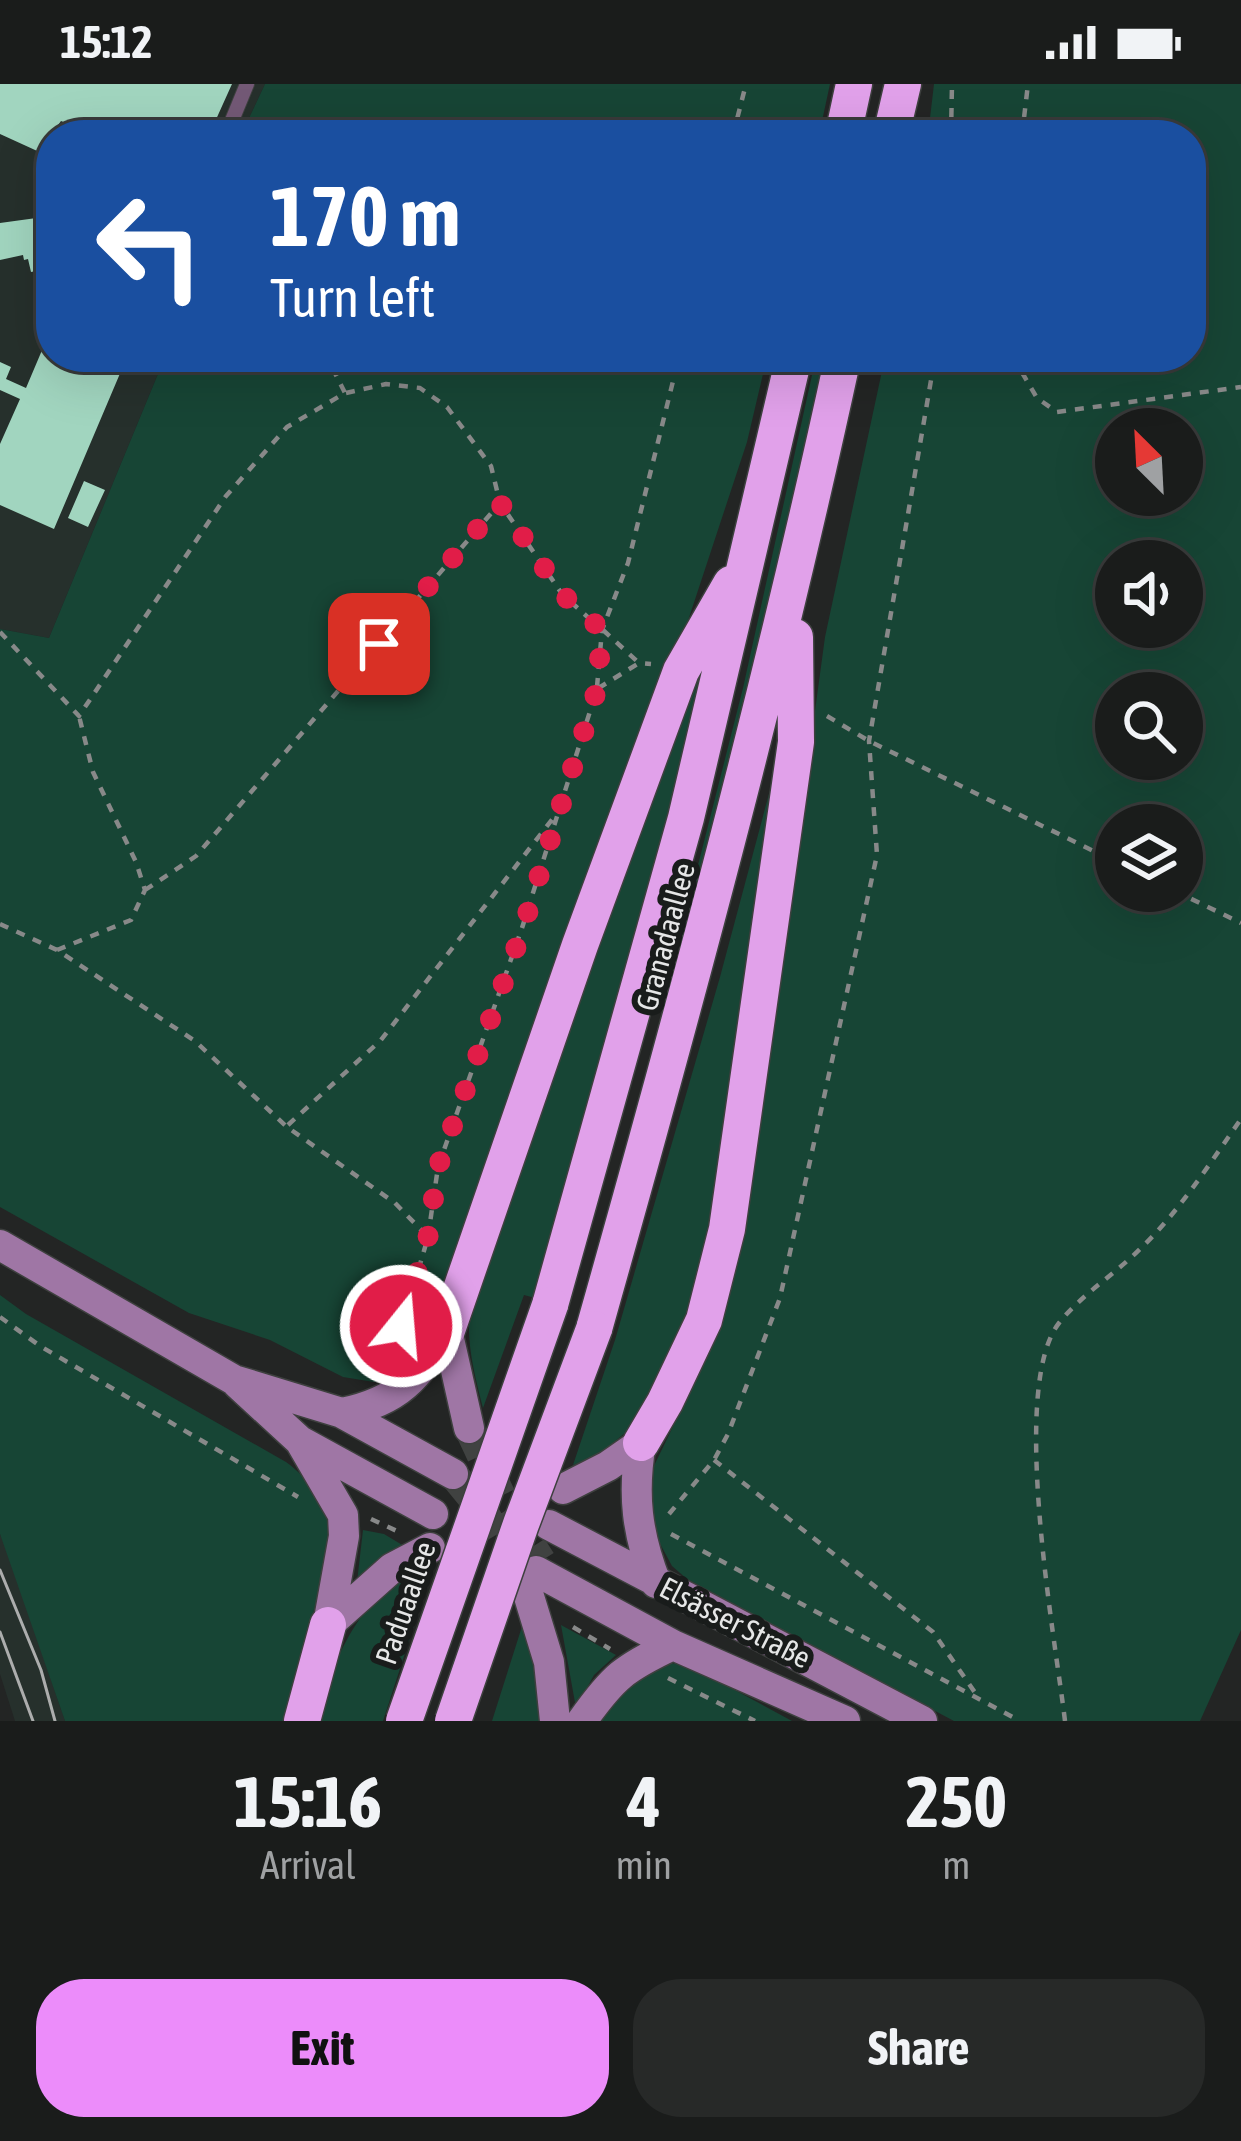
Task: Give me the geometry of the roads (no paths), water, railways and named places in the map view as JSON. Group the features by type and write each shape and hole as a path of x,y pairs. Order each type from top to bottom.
{"highway":[{"path":"846,120 854,84"},
{"path":"895,120 903,84"},
{"name":"Granadaallee","path":"476,1508 550,1305 655,938 791,372"},
{"name":"Granadaallee","path":"535,1525 704,940 794,586 840,372"},
{"path":"446,1330 681,671 751,550"},
{"path":"641,1443 704,1320 727,1229 796,742 794,586"},
{"name":"Paduaallee","path":"404,1721 476,1508"},
{"path":"453,1721 535,1525"},
{"path":"302,1721 328,1625"}],"main road":[{"path":"0,1245 234,1380 300,1441 434,1514"},
{"path":"343,1413 391,1398 421,1372 446,1330"},
{"path":"446,1330 469,1428"},
{"path":"234,1380 343,1413 453,1474"},
{"path":"300,1441 343,1515 344,1536 328,1625"},
{"path":"563,1489 641,1443"},
{"path":"641,1443 634,1483 637,1522 656,1583"},
{"name":"Elsässer Straße","path":"535,1525 922,1721"},
{"path":"328,1625 392,1568 430,1548"},
{"name":"Elsässer Straße","path":"555,1721 538,1581 845,1721"},
{"path":"582,1721 608,1682 673,1645"}],"lane":[{"path":"232,120 247,84"}],"tunnel":[{"path":"469,1428 504,1503 541,1561"},
{"path":"453,1474 481,1508 516,1568"}],"tram line":[{"path":"0,1570 41,1670 55,1721"},
{"path":"0,1632 33,1721"}]}
